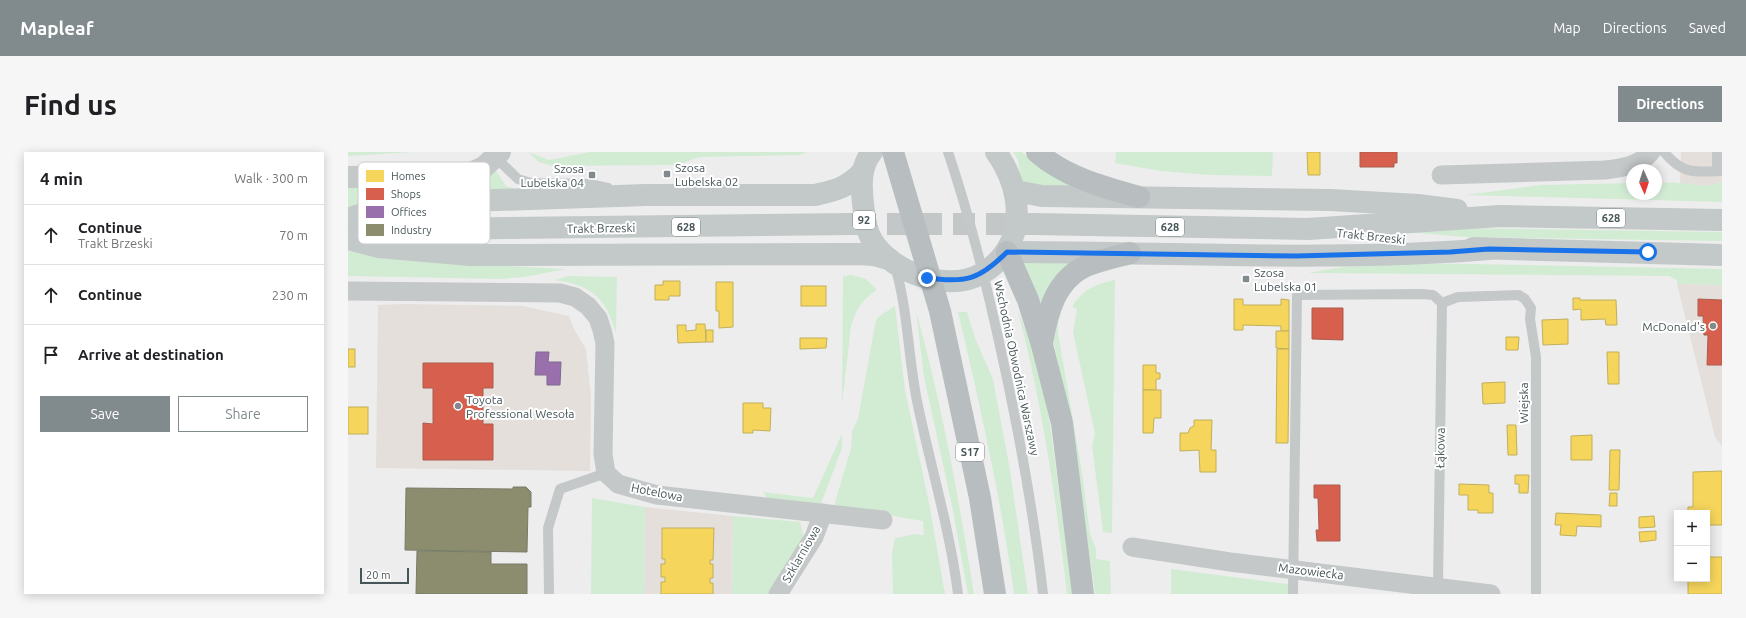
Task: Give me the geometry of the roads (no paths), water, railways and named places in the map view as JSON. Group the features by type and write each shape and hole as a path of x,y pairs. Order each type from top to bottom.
{"highway":[{"name":"S17","path":"893,152 940,311 980,498 995,594"},
{"path":"1037,152 1056,166 1097,185 1138,197"},
{"path":"1007,252 1024,288 1042,345 1062,423 1083,594"},
{"path":"1042,345 1046,323 1052,303 1061,286 1070,276 1084,266 1130,253"}],"main road":[{"name":"92","path":"867,158 864,220 869,234 878,248 892,260 912,273 927,278 947,281 965,279 980,274 1007,252 1016,226 1015,191 1003,162 996,152"},
{"path":"490,200 646,195 816,195 839,190 852,182 867,158"},
{"path":"1015,191 1042,196 1330,200 1418,205 1500,216"},
{"path":"348,218 358,215"},
{"name":"Trakt Brzeski","path":"1308,230 1500,216 1722,220"},
{"name":"Trakt Brzeski","path":"490,228 854,224"},
{"name":"Trakt Brzeski","path":"1032,224 1308,230 1489,249 1722,255"},
{"name":"Trakt Brzeski","path":"348,230 358,230"},
{"path":"348,239 358,242"},
{"path":"367,244 379,247 470,255 859,254 874,255 892,260"},
{"path":"1007,252 1296,256 1450,252 1489,249"}],"street":[{"path":"1441,175 1605,170 1621,168 1641,161 1651,152"},
{"path":"489,162 498,154"},
{"path":"348,177 358,177"},
{"path":"348,291 560,293 575,297 588,306 598,318 606,343 603,454 606,473"},
{"name":"Hotelowa","path":"606,473 618,484 657,495 883,520"},
{"name":"Szklarniowa","path":"778,594 814,536 823,513"},
{"name":"Mazowiecka","path":"1132,547 1438,590 1491,594"}],"lane":[{"name":"Wschodnia Obwodnica Warszawy","path":"948,152 961,190 993,312 1029,489 1044,594"},
{"path":"1664,152 1672,162 1686,170 1700,172 1719,171 1717,152"},
{"path":"498,154 518,179 531,183 589,184 646,195"},
{"path":"892,260 904,300 911,369 948,536 958,594"},
{"path":"1293,594 1297,295 1422,294 1433,296 1442,303"},
{"name":"Wiejska","path":"1442,303 1458,297 1519,295 1525,299 1531,308 1530,319 1536,357 1536,594"},
{"name":"Łąkowa","path":"1438,590 1442,303"},
{"path":"549,592 548,528 560,489 606,473"}],"tunnel":[{"path":"854,224 1032,224"}],"place":[{"name":"Szosa Lubelska 02","path":"667,174"},
{"name":"Szosa Lubelska 04","path":"592,175"},
{"name":"Szosa Lubelska 01","path":"1246,279"},
{"name":"McDonald's","path":"1713,326"},
{"name":"Toyota Professional Wesoła","path":"458,406"}]}
